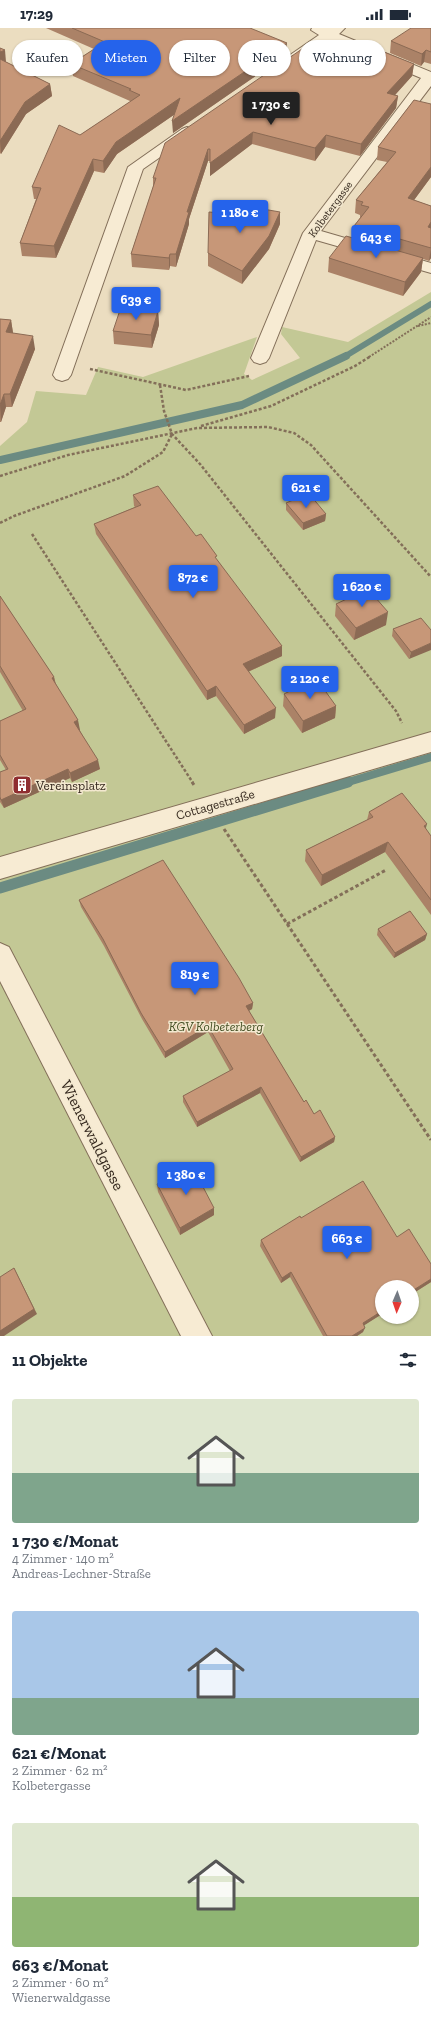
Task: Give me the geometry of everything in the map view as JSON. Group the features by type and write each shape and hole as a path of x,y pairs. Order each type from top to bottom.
{"street":[{"path":"313,28 334,31"},
{"path":"291,60 334,31"},
{"name":"Kolbetergasse","path":"260,358 311,233 421,90 429,76 334,31"},
{"path":"64,369 136,167 200,123"},
{"path":"311,233 431,268"},
{"name":"Cottagestraße","path":"0,868 423,744"},
{"name":"Wienerwaldgasse","path":"0,955 197,1336"}],"path":[{"path":"0,476 68,455 197,428 278,402 355,366 431,317"},
{"path":"415,326 431,323"},
{"path":"64,369 186,390 254,375 260,358"},
{"path":"160,385 164,411 172,434 200,464 423,744"},
{"path":"197,428 268,427 294,433 310,445 344,480 402,547 431,577"},
{"path":"0,523 14,516 125,476 163,452 172,434"},
{"path":"32,534 188,776 431,1140"},
{"path":"287,924 386,870"}],"green space":[{"name":"KGV Kolbeterberg","path":"431,292 431,1336 0,1336 0,446 27,422 36,391 86,395 98,367 143,377 257,337 244,374 252,380 300,358 281,334 282,327 348,342"}],"building":[{"path":"72,28 250,28 280,40 238,40 238,76 172,121 180,98 116,142 103,161 93,159 54,246 20,243 41,188 32,187 59,125 80,135 140,95 129,90 131,89 100,76 161,76 161,40 100,40"},
{"path":"411,28 431,28 431,52 426,50 422,54 391,41"},
{"path":"91,51 91,72 83,69 83,56"},
{"path":"299,51 299,76 386,76 386,53 414,64 387,93 398,96 361,144 326,135 315,148 253,132 210,163 210,149 208,149 187,212 189,212 176,254 170,254 169,258 131,254 156,178 153,178 165,143 263,76 291,76 291,57"},
{"path":"0,59 12,65 12,76 34,76 50,84 25,102 0,141"},
{"path":"414,100 431,104 431,167 408,198 431,206 431,222 428,227 431,228 431,248 354,226 369,207 361,205 363,202 356,200 396,152 378,147"},
{"path":"240,205 280,212 269,236 242,271 208,253 209,212 236,214"},
{"path":"346,236 423,258 405,282 329,258"},
{"path":"121,307 158,311 151,335 113,331"},
{"path":"0,319 11,320 6,332 33,336 10,394 4,394 0,405"},
{"path":"158,486 196,536 201,534 217,556 215,557 282,646 243,664 276,708 244,725 216,686 207,691 94,524 141,505 133,495"},
{"path":"303,496 311,496 326,514 303,523 286,503"},
{"path":"368,589 388,612 356,628 336,604"},
{"path":"0,596 54,677 52,678 78,720 74,722 98,760 70,773 68,769 1,800 0,772 8,769 0,755 0,721 26,709 0,666"},
{"path":"421,618 431,630 431,643 411,652 393,629"},
{"path":"316,678 336,706 303,721 284,694"},
{"path":"402,793 427,824 424,826 431,836 431,900 388,842 322,875 306,850 373,817 369,812"},
{"path":"163,860 239,978 253,1003 246,1006 304,1102 306,1100 314,1114 320,1110 335,1137 301,1157 261,1087 197,1122 183,1096 233,1069 208,1026 165,1052 141,1013 103,939 79,900"},
{"path":"410,911 427,934 395,953 378,929"},
{"path":"191,1164 214,1208 180,1228 157,1184"},
{"path":"363,1181 397,1237 409,1229 431,1264 431,1279 419,1287 419,1280 375,1280 375,1315 363,1323 365,1328 352,1336 327,1336 291,1272 282,1278 261,1240 300,1216 301,1218"},
{"path":"14,1268 34,1309 0,1331 0,1277"}],"waterway":[{"path":"344,357 431,304"},
{"path":"0,460 242,405 344,357"},
{"path":"345,783 431,757"},
{"path":"0,888 348,782"}],"place":[{"name":"Vereinsplatz","path":"22,785"}]}
